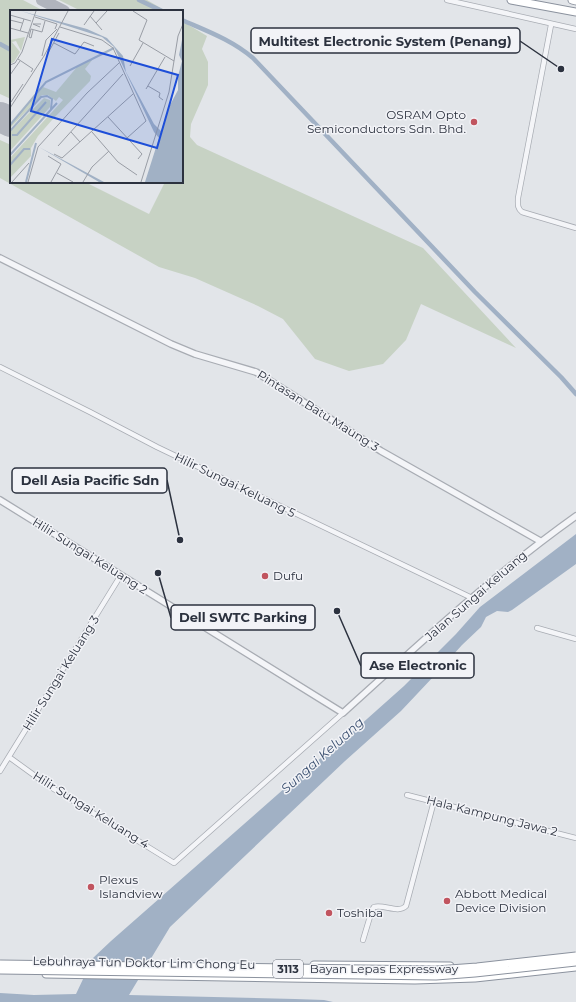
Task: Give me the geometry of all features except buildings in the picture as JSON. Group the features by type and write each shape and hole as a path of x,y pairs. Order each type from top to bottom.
{"highway":[{"path":"512,0 576,12"},
{"name":"Lebuhraya Tun Doktor Lim Chong Eu","path":"0,961 435,966 476,964 576,952"},
{"name":"Bayan Lepas Expressway","path":"0,964 436,970 576,956"},
{"name":"Bayan Lepas Expressway","path":"0,970 430,976 475,973 576,962"},
{"path":"435,966 441,973 436,980"},
{"name":"Lebuhraya Tun Doktor Lim Chong Eu","path":"0,973 154,977 436,980 475,978 576,967"}],"street":[{"path":"447,0 551,25 576,29"},
{"path":"551,25 518,204 519,209 522,212 576,228"},
{"name":"Pintasan Batu Maung 3","path":"0,258 171,344 195,354 256,372 381,451 540,541"},
{"name":"Hilir Sungai Keluang 5","path":"0,367 164,451 472,598"},
{"name":"Hilir Sungai Keluang 2","path":"0,500 343,713"},
{"name":"Jalan Sungai Keluang","path":"343,713 472,598 540,541 576,516"},
{"name":"Hilir Sungai Keluang 3","path":"0,771 122,576"},
{"path":"537,628 576,639"},
{"name":"Hilir Sungai Keluang 4","path":"9,757 49,786 174,863 343,713"},
{"name":"Hala Kampung Jawa 2","path":"407,795 576,838"},
{"path":"363,940 374,907 380,906 401,909 406,906 434,801"}],"green space":[{"path":"0,0 23,0 42,10 10,10 10,99 0,94"},
{"path":"59,0 147,0 164,10 79,10"},
{"path":"183,22 207,36 202,49 208,62 208,85 191,124 190,137 197,145 423,248 516,348 421,304 406,340 383,364 349,371 315,359 283,319 258,306 195,278 159,267 0,178 0,140 10,145 10,183 87,183 149,214 164,183 183,183"}],"water":[{"path":"576,534 576,564 512,610 508,612 497,611 486,617 481,627 462,645 401,711 345,761 170,927 129,995 295,999 324,1000 333,1002 0,1002 0,993 34,995 76,994 93,958 111,941 294,780 349,735 404,686 456,634 480,607"}],"waterway":[{"path":"139,0 160,10"},
{"path":"183,20 228,41 253,58 475,292 561,377 576,394"},
{"path":"0,44 10,49"}],"taxiway":[{"path":"42,0 62,10"}],"runway":[{"path":"0,117 10,122"}],"place":[{"name":"Multitest Electronic System (Penang)","path":"561,69"},
{"name":"OSRAM Opto Semiconductors Sdn. Bhd.","path":"474,122"},
{"name":"Dell Asia Pacific Sdn","path":"180,540"},
{"name":"Dell SWTC Parking","path":"158,573"},
{"name":"Dufu","path":"265,576"},
{"name":"Ase Electronic","path":"337,611"},
{"name":"Plexus Islandview","path":"91,887"},
{"name":"Abbott Medical Device Division","path":"447,901"},
{"name":"Toshiba","path":"329,913"}],"water label":[{"name":"Sungai Keluang","path":"322,755"}]}
